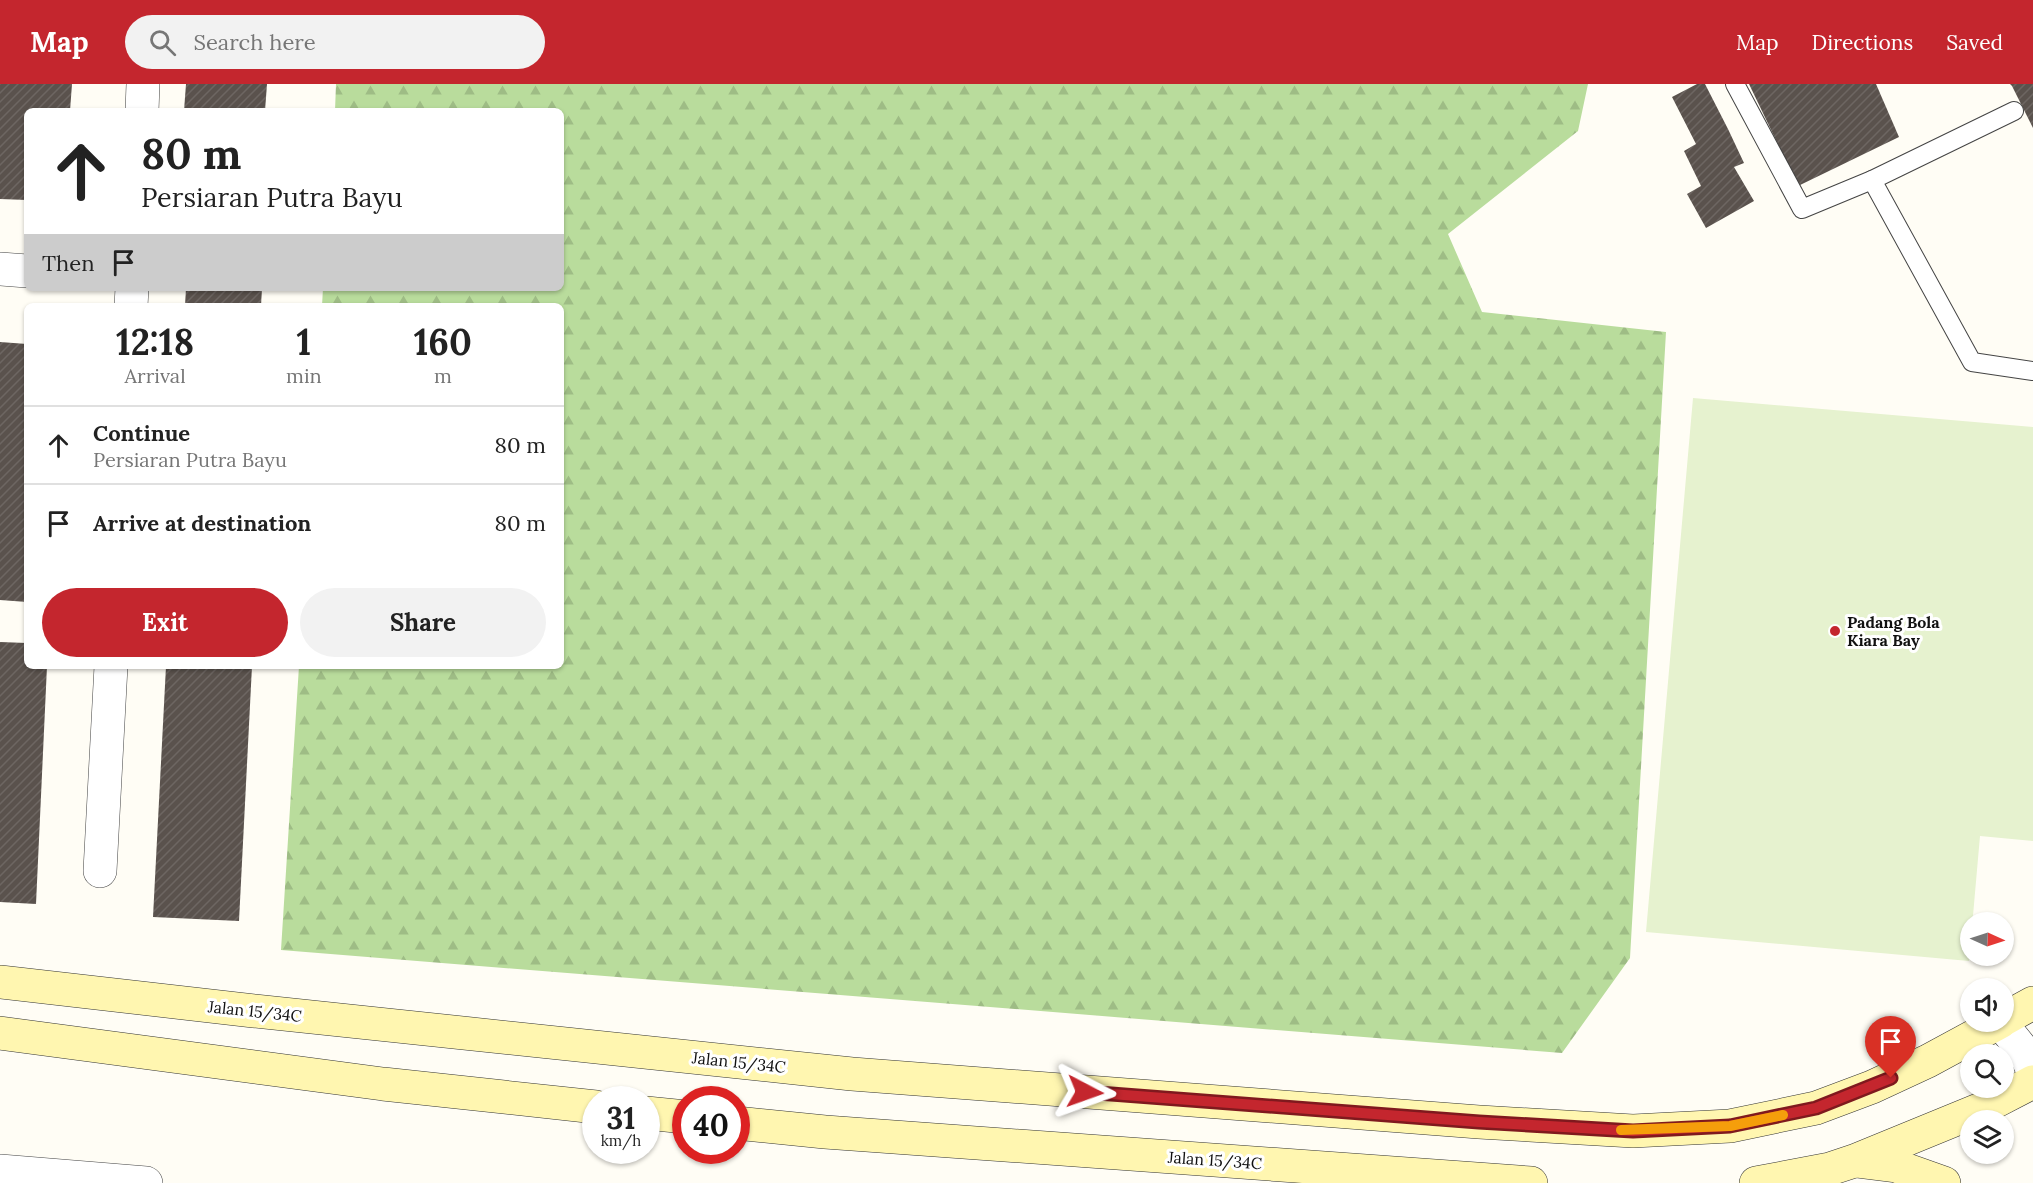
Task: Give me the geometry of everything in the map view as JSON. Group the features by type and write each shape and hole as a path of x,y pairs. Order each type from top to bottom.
{"street":[{"path":"142,108 143,84"},
{"path":"0,269 24,271"},
{"path":"100,871 111,669"},
{"name":"Jalan 15/34C","path":"0,982 852,1074 1479,1122 1633,1131 1730,1126 1816,1108 1872,1087 1928,1061 1982,1032"},
{"name":"Jalan 15/34C","path":"2014,1014 2033,1003"},
{"path":"2010,1032 2025,1053 2033,1071"},
{"path":"0,1033 383,1084 582,1105"},
{"path":"1756,1183 1830,1169 1854,1161 1981,1109 2033,1082"},
{"name":"Jalan 15/34C","path":"750,1124 825,1132 1531,1183"},
{"path":"1854,1161 1896,1166 1944,1183"},
{"path":"0,1171 146,1183"}],"lane":[{"path":"1735,84 1802,209 1872,180 2014,111"},
{"path":"1872,180 1972,362 2033,370"}],"green space":[{"path":"336,84 1588,84 1578,131 1448,234 1482,312 1666,332 1630,958 1562,1053 281,950 299,669 564,669 564,303 322,303 323,291 564,291 564,108 335,108"},
{"name":"Padang Bola Kiara Bay","path":"1693,398 2033,427 2033,841 1980,836 1973,912 1960,912 1960,960 1646,932"}],"building":[{"path":"0,84 72,84 70,108 24,108 24,200 0,199"},
{"path":"186,84 267,84 265,108 184,108"},
{"path":"1697,84 1705,84 1728,129 1744,163 1734,167 1754,201 1706,228 1687,194 1701,186 1684,151 1696,144 1672,97"},
{"path":"1749,84 1876,84 1899,137 1798,186"},
{"path":"2010,84 2033,84 2033,128 2012,86"},
{"path":"186,291 262,291 261,303 185,303"},
{"path":"0,342 24,344 24,602 0,600"},
{"path":"0,642 24,643 24,669 47,669 36,904 0,902"},
{"path":"166,669 252,669 239,921 153,917"}],"slow traffic":[{"path":"1621,1130 1730,1126 1783,1115"}],"place":[{"name":"Padang Bola Kiara Bay","path":"1835,631"}],"route":[{"path":"1085,1092 1479,1122 1633,1131 1730,1126 1816,1108 1891,1078"}]}
